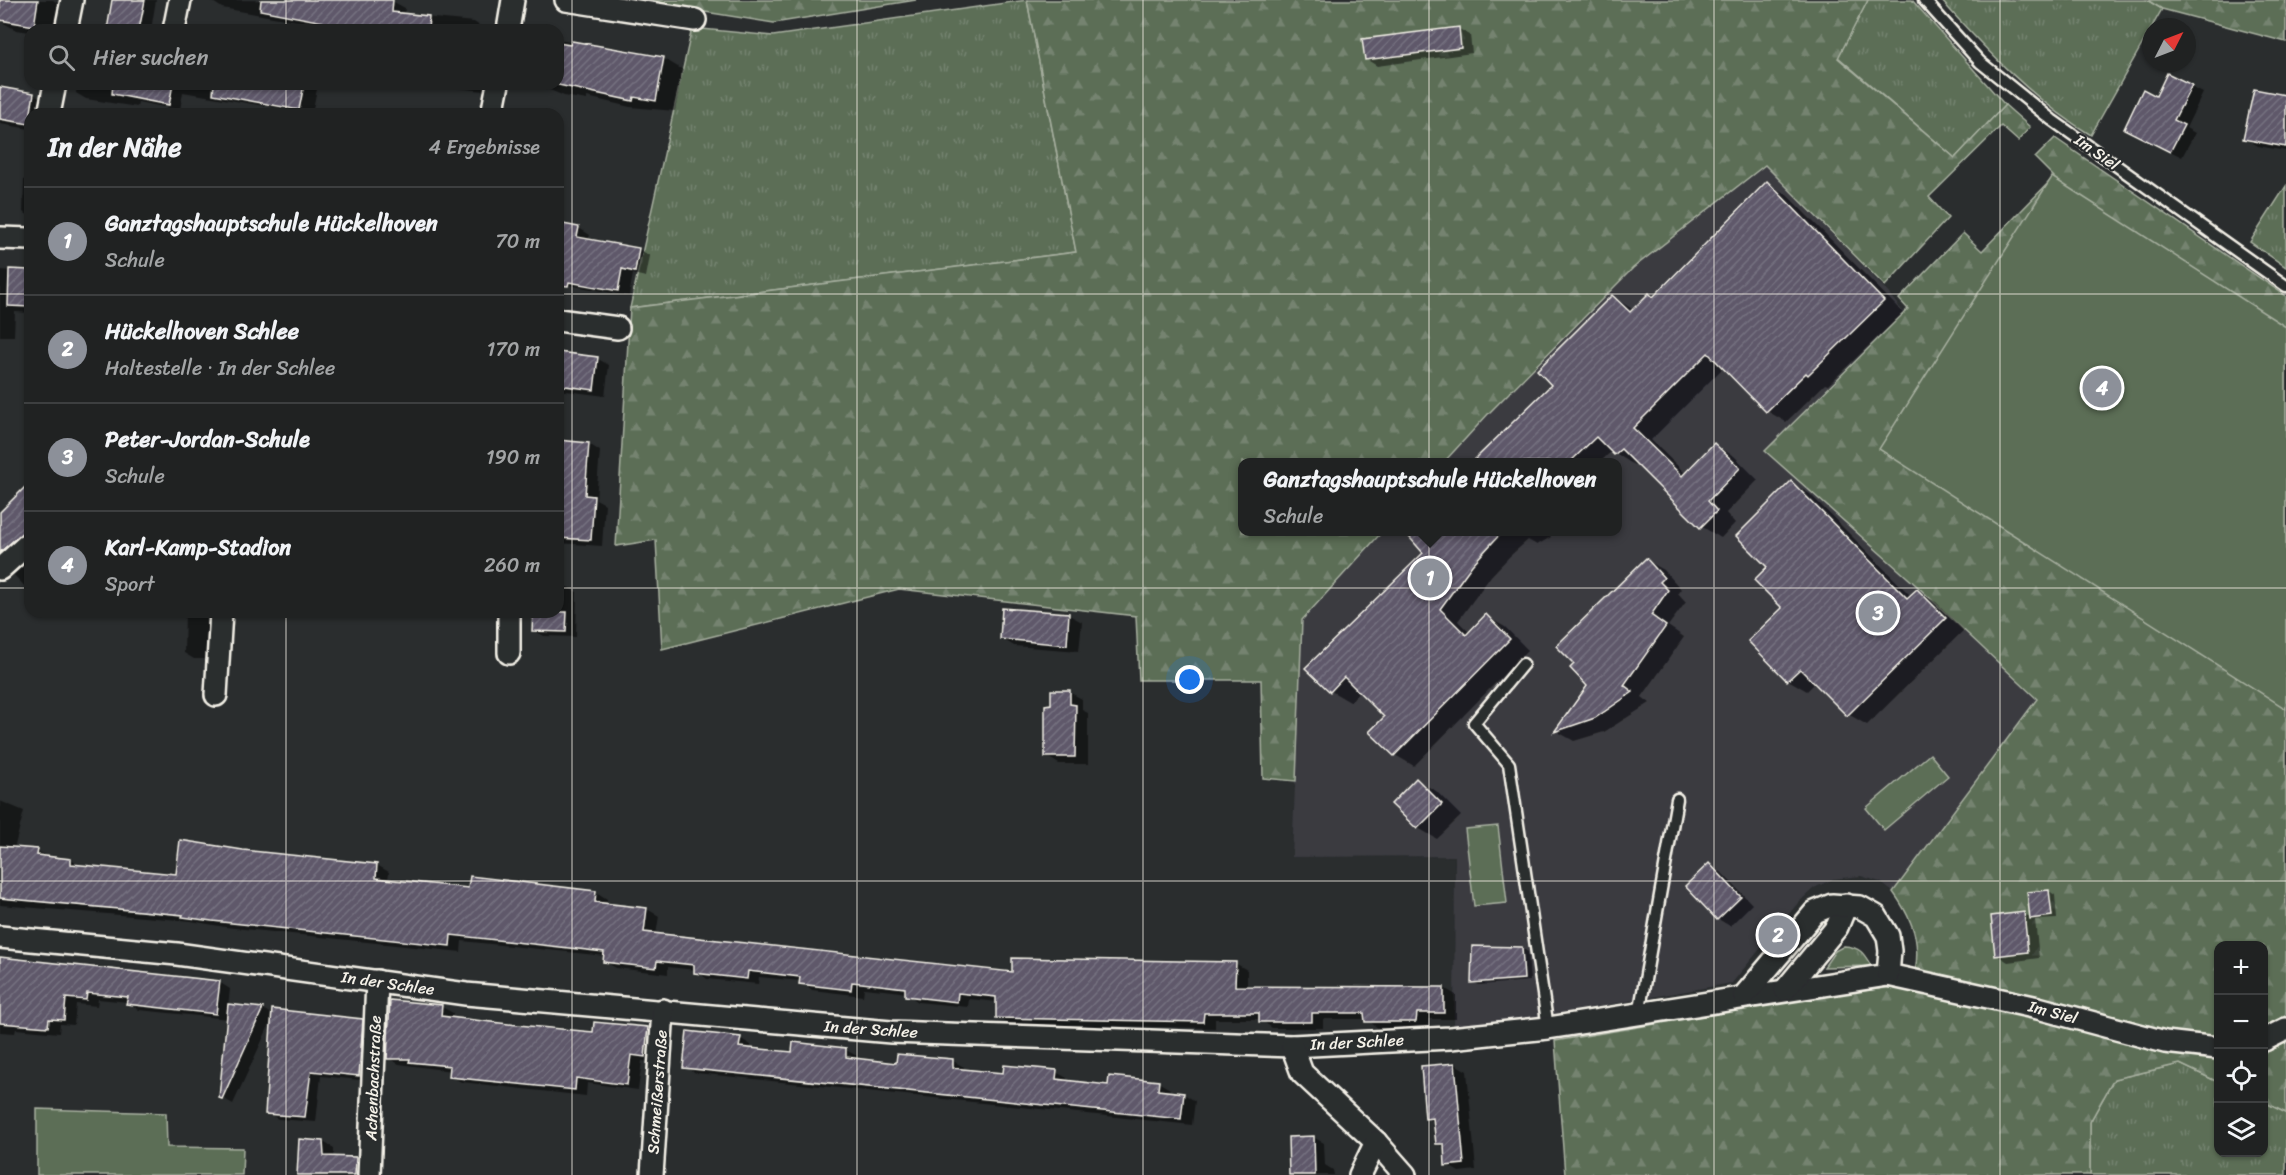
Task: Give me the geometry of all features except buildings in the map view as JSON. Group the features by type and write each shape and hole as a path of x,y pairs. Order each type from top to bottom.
{"street":[{"path":"67,24 72,0"},
{"path":"175,24 180,0"},
{"path":"509,24 513,0"},
{"path":"566,0 695,20"},
{"path":"50,108 54,90"},
{"path":"493,108 497,90"},
{"path":"0,238 24,239"},
{"path":"564,321 618,328"},
{"path":"0,569 24,547"},
{"path":"216,695 221,618"},
{"path":"509,618 509,653"},
{"path":"1744,996 1815,912 1832,905 1860,907 1876,916 1888,936 1890,951 1888,975"},
{"path":"1785,990 1838,927 1846,905"},
{"name":"In der Schlee","path":"0,937 177,954 466,994 891,1032 1292,1046 1450,1038 1548,1028 1888,975"},
{"name":"Im Siel","path":"1888,975 2038,1008 2166,1042 2214,1048"},
{"name":"Achenbachstraße","path":"369,1175 377,981"},
{"name":"Schmeißerstraße","path":"652,1175 663,1010"},
{"path":"2268,1038 2286,1029"},
{"path":"1292,1046 1302,1073 1376,1142 1405,1175"},
{"path":"1360,1175 1376,1142"}],"lane":[{"name":"Im Siel","path":"1924,0 1980,62 2052,120 2286,286"},
{"path":"1523,664 1474,723 1509,764 1548,1028"},
{"path":"1639,1014 1677,799"}],"shaded area":[{"path":"1765,165 1886,290 1911,322 1917,586 2037,699 1893,892 1880,882 1861,876 1833,879 1814,888 1798,903 1732,983 1476,1028 1454,1028 1455,856 1292,857 1302,620 1378,536 1622,536 1622,458 1448,458 1489,413 1633,268"}],"green space":[{"path":"630,0 916,0 774,23"},
{"path":"1027,0 1076,252 630,308 692,28 773,36"},
{"path":"1027,0 1868,0 1838,58 1955,158 2005,105 2030,127 2018,141 2001,126 1929,197 1948,218 1885,286 1765,165 1633,268 1489,413 1448,458 1238,458 1238,536 1378,536 1302,620 1296,781 1263,778 1261,680 1139,680 1136,616 899,589 662,649 656,540 616,546 630,308 1076,252"},
{"path":"1868,0 1912,0 2005,105 1955,158 1838,57"},
{"path":"1941,0 2147,0 2162,9 2157,18 2142,18 2142,44 2091,135 2030,90 1975,37"},
{"path":"2147,0 2286,0 2286,42 2196,18 2162,9"},
{"path":"2055,138 2286,296 2286,1113 2268,1104 2268,941 2214,941 2214,1080 2180,1064 2114,1079 2090,1122 2090,1175 1565,1175 1555,1041 1821,996 1886,988 1912,988 1917,961 1915,937 1907,915 1893,892 2037,699 1917,586 1765,451 1908,309 1899,299 1963,233 1982,251 2054,177 2035,158"},
{"path":"2052,177 2286,327 2286,709 1879,449"},
{"path":"2286,186 2286,267 2250,242"},
{"path":"1930,754 1948,776 1884,830 1866,808"},
{"path":"1498,826 1507,903 1474,906 1465,829"},
{"path":"1844,946 1861,951 1871,966 1824,967 1835,951"},
{"path":"2180,1064 2214,1080 2214,1157 2268,1157 2268,1104 2286,1113 2286,1175 2090,1175 2090,1122 2114,1079"},
{"path":"37,1109 166,1113 167,1147 243,1148 242,1175 37,1175"}],"place":[{"name":"Karl-Kamp-Stadion","path":"2102,388"},
{"name":"Ganztagshauptschule Hückelhoven","path":"1430,578"},
{"name":"Peter-Jordan-Schule","path":"1878,613"},
{"name":"Hückelhoven Schlee","path":"1778,935"}]}
